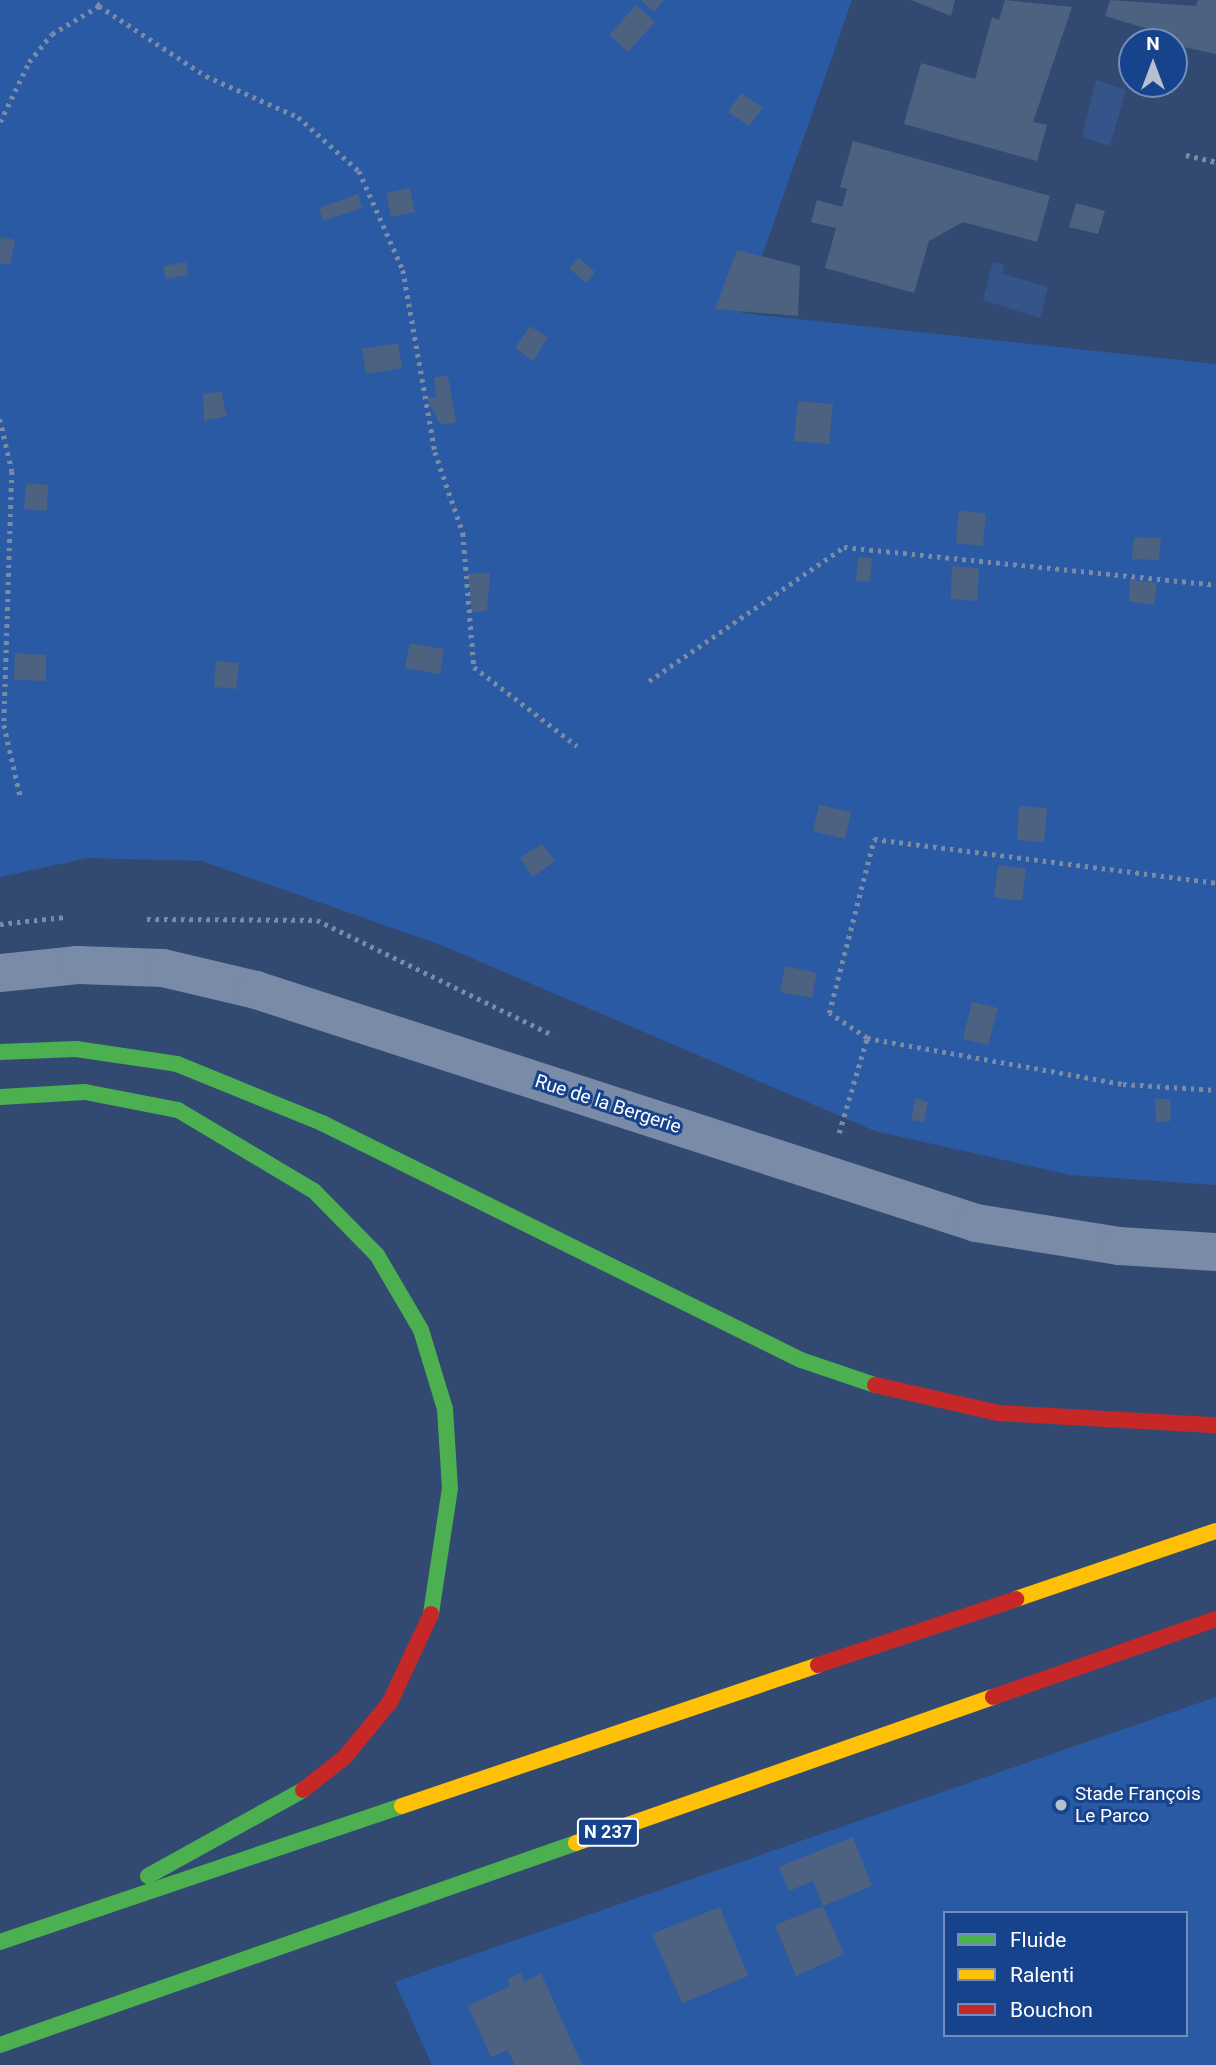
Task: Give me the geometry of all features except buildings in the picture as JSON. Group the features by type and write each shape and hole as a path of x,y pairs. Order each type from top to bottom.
{"highway":[{"path":"0,1052 76,1049 177,1063 322,1123 801,1360 903,1394 998,1413 1216,1425"},
{"path":"0,1097 85,1092 178,1110 314,1191 377,1255 421,1330 445,1409 450,1488 439,1587 425,1633 390,1702 345,1757 289,1801 214,1835 91,1911"},
{"path":"0,1942 1216,1531"},
{"name":"N 237","path":"0,2045 1216,1619"}],"street":[{"name":"Rue de la Bergerie","path":"0,973 78,965 163,968 229,984 976,1223 1119,1246 1216,1252"}],"path":[{"path":"93,0 206,76 298,117 359,171 403,270 435,452 463,533 474,667 577,746"},
{"path":"0,122 29,62 52,34 99,6"},
{"path":"1186,155 1216,162"},
{"path":"0,419 12,471 4,725 22,799"},
{"path":"649,681 844,547 1216,584"},
{"path":"1216,883 874,839 829,1013 867,1038 1124,1084 1216,1090"},
{"path":"825,1174 867,1038"}],"shaded area":[{"path":"0,0 852,0 742,313 1216,364 1216,1185 1071,1175 875,1131 441,945 202,861 88,858 0,877"},
{"path":"1096,80 1118,87 1118,98 1124,98 1110,146 1082,137"},
{"path":"993,262 1004,265 1003,274 1048,287 1040,318 983,300"},
{"name":"Stade François Le Parco","path":"1216,1697 1216,2065 432,2065 395,1982"}],"traffic: fast":[{"path":"0,1052 76,1049 177,1064 322,1123 801,1360 875,1385"},
{"path":"0,1097 85,1092 178,1110 314,1191 377,1255 421,1330 445,1409 450,1488 431,1614"},
{"path":"148,1876 303,1790"},
{"path":"0,1942 402,1806"},
{"path":"0,2045 576,1843"}],"traffic: slow":[{"path":"1016,1599 1216,1531"},
{"path":"402,1806 818,1665"},
{"path":"576,1843 993,1697"}],"traffic: jam":[{"path":"875,1385 998,1413 1216,1425"},
{"path":"818,1665 1016,1599"},
{"path":"303,1790 345,1757 390,1702 431,1614"},
{"path":"993,1697 1216,1619"}],"place":[{"name":"Stade François Le Parco","path":"1061,1805"}]}
